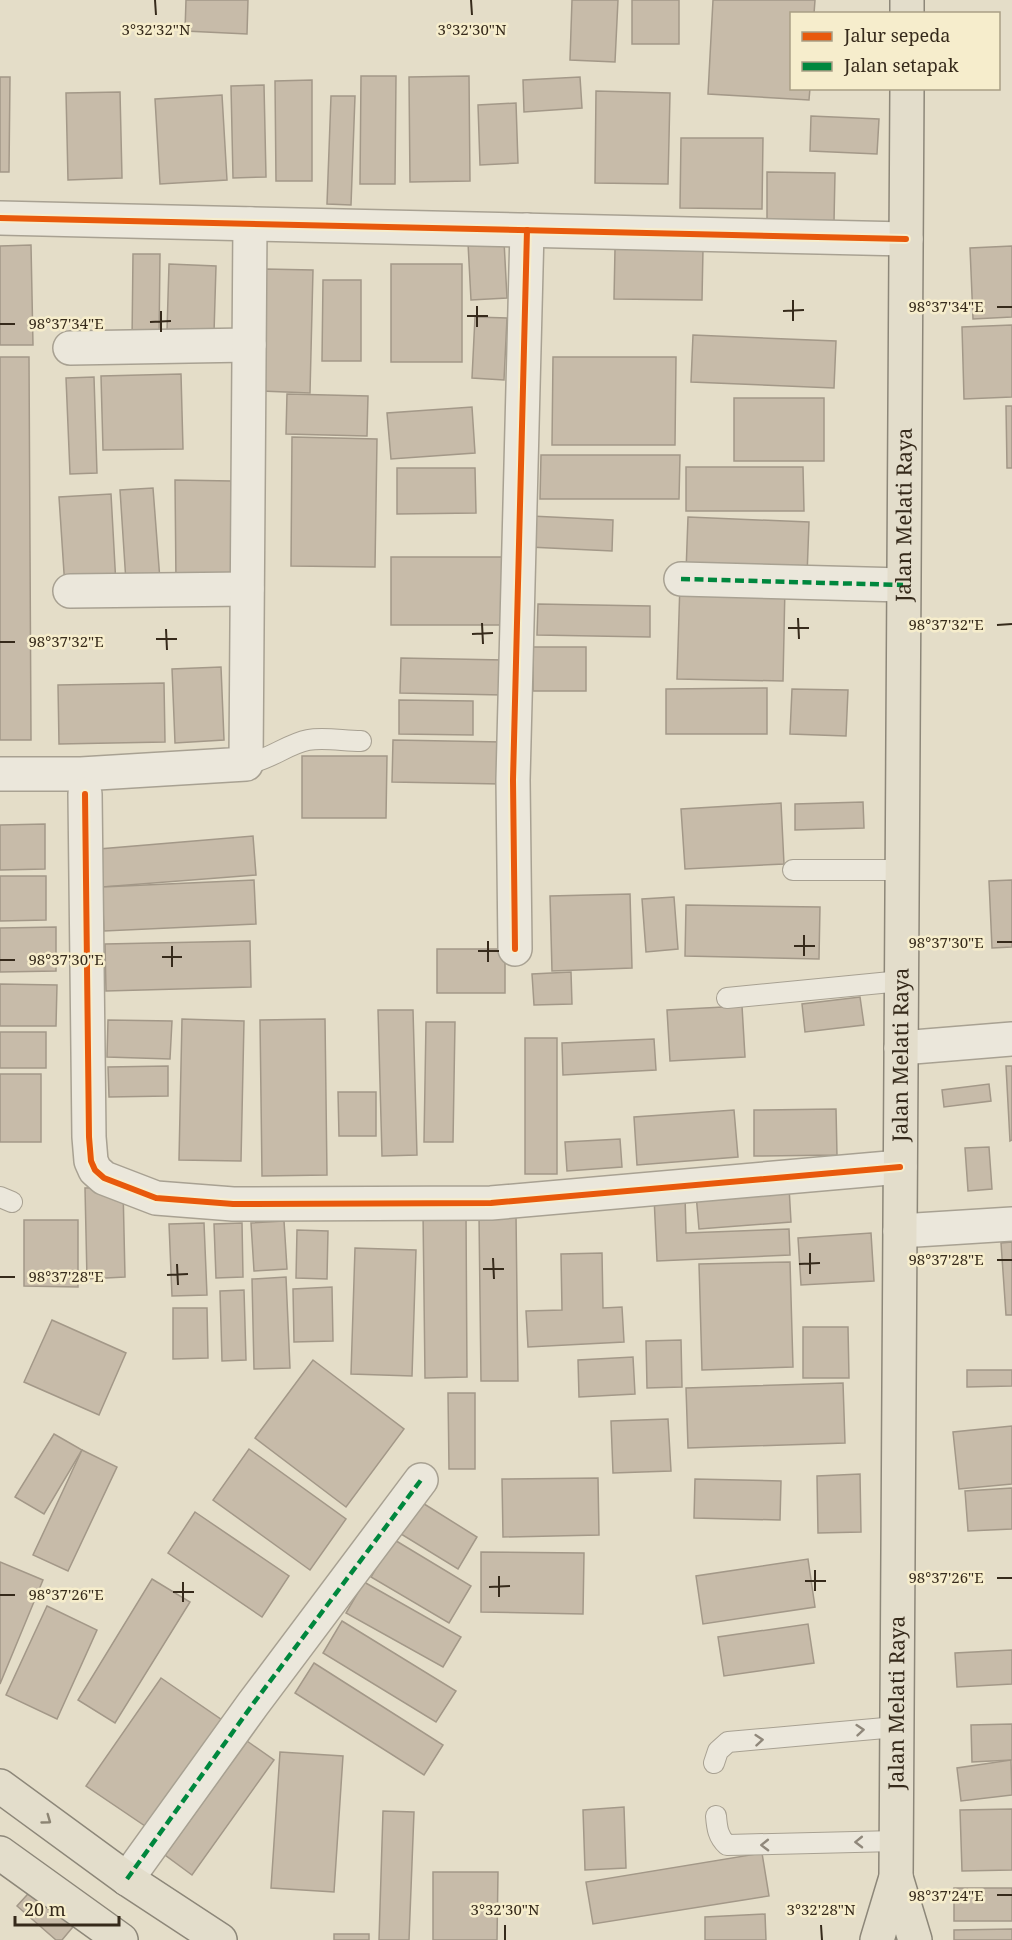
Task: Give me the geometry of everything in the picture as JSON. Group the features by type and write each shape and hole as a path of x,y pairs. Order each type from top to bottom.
{"main road":[{"name":"Jalan Melati Raya","path":"877,1940 896,1877 907,90"},
{"path":"0,1786 127,1879 220,1940"},
{"path":"0,1853 121,1940"},
{"name":"Jalan Melati Raya","path":"896,1877 915,1940"}],"street":[{"path":"0,218 906,239"},
{"path":"0,774 81,774 246,765 250,224"},
{"path":"515,948 513,780 526,230"},
{"path":"70,348 249,345"},
{"path":"681,579 903,585"},
{"path":"70,591 247,590"},
{"path":"85,794 89,1137 95,1170 104,1178 156,1198 233,1204 491,1203 900,1167"},
{"path":"900,1048 1012,1040"},
{"path":"900,1231 1012,1224"},
{"path":"127,1879 260,1695 422,1480"}],"lane":[{"path":"246,765 259,762 309,740 361,741"},
{"path":"793,870 902,870"},
{"path":"727,998 901,981"},
{"path":"714,1763 718,1751 728,1742 896,1727"},
{"path":"716,1816 721,1840 727,1845 896,1841"}],"building":[{"path":"186,0 248,0 247,34 185,31"},
{"path":"572,0 618,0 615,62 570,60"},
{"path":"632,0 679,0 679,44 632,44"},
{"path":"713,0 815,0 814,12 790,12 790,90 810,90 809,100 708,94"},
{"path":"361,76 396,76 395,184 360,184"},
{"path":"469,76 470,181 410,182 409,77"},
{"path":"0,77 10,77 9,172 0,172"},
{"path":"580,77 582,108 524,112 523,80"},
{"path":"312,80 312,181 276,181 275,81"},
{"path":"264,85 266,177 233,178 231,86"},
{"path":"596,91 670,93 668,184 595,183"},
{"path":"120,92 122,178 68,180 66,93"},
{"path":"222,95 227,180 160,184 155,99"},
{"path":"331,96 355,96 351,205 327,204"},
{"path":"516,103 518,163 480,165 478,105"},
{"path":"811,116 879,119 877,154 810,151"},
{"path":"681,138 763,138 762,209 680,208"},
{"path":"767,172 835,173 834,222 767,221"},
{"path":"504,241 507,298 471,300 468,243"},
{"path":"31,245 33,345 0,345 0,246"},
{"path":"1012,246 1012,317 973,319 970,248"},
{"path":"615,249 703,249 702,300 614,299"},
{"path":"133,254 160,254 159,342 132,342"},
{"path":"169,264 216,266 214,333 167,331"},
{"path":"391,264 462,264 462,362 391,362"},
{"path":"265,269 313,270 310,393 261,391"},
{"path":"323,280 361,280 361,361 322,361"},
{"path":"475,317 507,318 504,380 472,378"},
{"path":"1012,325 1012,397 964,399 962,327"},
{"path":"693,335 836,341 834,388 691,382"},
{"path":"0,357 29,357 31,740 0,740"},
{"path":"553,357 676,357 675,445 552,445"},
{"path":"181,374 183,449 103,450 101,376"},
{"path":"94,377 97,473 70,474 66,378"},
{"path":"287,394 368,396 367,436 286,434"},
{"path":"734,398 824,398 824,461 734,461"},
{"path":"1006,406 1012,406 1012,468 1007,468"},
{"path":"472,407 475,453 391,459 387,413"},
{"path":"292,437 377,439 375,567 291,566"},
{"path":"541,455 680,455 679,499 540,499"},
{"path":"686,467 803,467 804,511 686,511"},
{"path":"397,468 475,468 476,513 397,514"},
{"path":"175,480 231,481 232,583 176,583"},
{"path":"153,488 160,580 126,582 120,490"},
{"path":"111,494 116,585 65,588 59,497"},
{"path":"531,516 613,520 612,551 529,547"},
{"path":"688,517 809,522 807,576 686,572"},
{"path":"391,557 503,557 503,625 391,625"},
{"path":"680,583 785,586 783,681 677,679"},
{"path":"538,604 650,606 650,637 537,635"},
{"path":"533,647 586,647 586,691 533,691"},
{"path":"401,658 504,660 503,695 400,693"},
{"path":"221,667 224,740 175,743 172,669"},
{"path":"164,683 165,742 59,744 58,685"},
{"path":"767,688 767,734 666,734 666,689"},
{"path":"792,689 848,690 846,736 790,734"},
{"path":"399,700 473,701 473,735 399,734"},
{"path":"393,740 502,742 501,784 392,782"},
{"path":"302,756 387,756 386,818 302,818"},
{"path":"863,802 864,828 795,830 795,804"},
{"path":"781,803 784,864 685,869 681,809"},
{"path":"45,824 45,869 0,870 0,825"},
{"path":"253,836 256,875 102,887 99,849"},
{"path":"0,876 46,876 46,920 0,921"},
{"path":"254,880 256,924 104,931 102,887"},
{"path":"1012,880 1012,947 992,948 989,881"},
{"path":"630,894 632,968 552,971 550,896"},
{"path":"674,897 678,949 646,952 642,899"},
{"path":"686,905 820,907 819,959 685,956"},
{"path":"56,927 56,971 0,972 0,928"},
{"path":"250,941 251,987 106,991 105,944"},
{"path":"437,949 505,949 505,993 437,993"},
{"path":"571,972 572,1004 534,1005 532,974"},
{"path":"0,984 57,985 56,1026 0,1026"},
{"path":"860,997 864,1025 805,1032 802,1004"},
{"path":"742,1006 745,1057 670,1061 667,1010"},
{"path":"378,1010 413,1010 417,1155 382,1156"},
{"path":"182,1019 244,1021 241,1161 179,1160"},
{"path":"325,1019 327,1175 262,1176 260,1020"},
{"path":"108,1020 172,1021 170,1059 107,1057"},
{"path":"426,1022 455,1022 453,1142 424,1142"},
{"path":"0,1032 46,1032 46,1068 0,1068"},
{"path":"525,1038 557,1038 557,1174 525,1174"},
{"path":"654,1039 656,1070 563,1075 562,1043"},
{"path":"168,1066 168,1096 109,1097 108,1067"},
{"path":"1006,1066 1012,1066 1012,1140 1010,1141"},
{"path":"0,1074 41,1074 41,1142 0,1142"},
{"path":"989,1084 991,1101 944,1107 942,1090"},
{"path":"338,1092 376,1092 376,1136 339,1136"},
{"path":"836,1109 837,1155 754,1156 754,1110"},
{"path":"734,1110 738,1157 637,1165 634,1117"},
{"path":"620,1139 622,1167 567,1171 565,1142"},
{"path":"989,1147 992,1189 968,1191 965,1148"},
{"path":"123,1187 125,1277 87,1279 85,1188"},
{"path":"789,1187 791,1222 699,1229 696,1194"},
{"path":"685,1196 686,1233 789,1229 790,1255 657,1261 654,1197"},
{"path":"423,1212 466,1212 467,1377 425,1378"},
{"path":"516,1214 518,1381 481,1381 479,1215"},
{"path":"24,1220 78,1220 78,1287 24,1286"},
{"path":"284,1221 287,1269 254,1271 251,1223"},
{"path":"204,1223 207,1295 172,1296 169,1224"},
{"path":"242,1223 243,1277 216,1278 214,1224"},
{"path":"297,1230 328,1231 327,1279 296,1278"},
{"path":"871,1233 874,1281 801,1285 798,1238"},
{"path":"1012,1242 1012,1315 1006,1315 1001,1243"},
{"path":"355,1248 416,1250 412,1376 351,1374"},
{"path":"602,1253 603,1308 622,1307 624,1342 528,1347 526,1311 562,1310 561,1254"},
{"path":"790,1262 793,1367 702,1370 699,1264"},
{"path":"286,1277 290,1368 254,1369 252,1279"},
{"path":"332,1287 333,1341 294,1342 293,1289"},
{"path":"244,1290 246,1360 222,1361 220,1291"},
{"path":"173,1308 207,1308 208,1358 173,1359"},
{"path":"52,1320 126,1353 99,1415 24,1382"},
{"path":"803,1327 848,1327 849,1378 803,1378"},
{"path":"681,1340 682,1387 647,1388 646,1341"},
{"path":"633,1357 635,1394 579,1397 578,1360"},
{"path":"313,1360 404,1429 346,1507 255,1438"},
{"path":"967,1370 1012,1370 1012,1386 967,1387"},
{"path":"843,1383 845,1443 688,1448 686,1388"},
{"path":"448,1393 475,1393 475,1469 449,1469"},
{"path":"668,1419 671,1471 613,1473 611,1421"},
{"path":"1012,1426 1012,1484 959,1489 953,1432"},
{"path":"54,1434 82,1450 44,1514 15,1497"},
{"path":"249,1449 346,1519 310,1570 213,1500"},
{"path":"82,1450 117,1467 68,1571 33,1555"},
{"path":"860,1474 861,1532 818,1533 817,1476"},
{"path":"598,1478 599,1535 503,1537 502,1479"},
{"path":"695,1479 781,1481 780,1520 694,1518"},
{"path":"1012,1488 1012,1529 968,1531 965,1491"},
{"path":"421,1502 477,1537 458,1569 401,1534"},
{"path":"195,1512 289,1576 262,1617 168,1553"},
{"path":"393,1539 471,1586 449,1623 371,1577"},
{"path":"481,1552 584,1553 583,1614 481,1612"},
{"path":"808,1559 815,1607 703,1624 696,1576"},
{"path":"0,1562 43,1580 0,1684"},
{"path":"152,1579 190,1602 115,1723 78,1700"},
{"path":"364,1582 461,1637 443,1667 346,1613"},
{"path":"47,1606 97,1630 57,1719 6,1695"},
{"path":"342,1621 456,1691 436,1722 323,1653"},
{"path":"808,1624 814,1663 724,1676 718,1637"},
{"path":"1012,1650 1012,1684 957,1687 955,1653"},
{"path":"314,1663 443,1745 424,1775 295,1693"},
{"path":"161,1678 225,1722 151,1830 86,1786"},
{"path":"1012,1724 1012,1760 972,1762 971,1725"},
{"path":"247,1741 274,1760 192,1875 165,1855"},
{"path":"280,1752 343,1756 334,1892 271,1888"},
{"path":"1011,1760 1012,1795 961,1801 957,1768"},
{"path":"624,1807 626,1868 585,1870 583,1810"},
{"path":"1012,1809 1012,1870 962,1871 960,1810"},
{"path":"383,1811 414,1812 409,1940 379,1940"},
{"path":"762,1853 769,1896 593,1924 586,1882"},
{"path":"433,1872 498,1872 497,1940 433,1940"},
{"path":"36,1885 77,1922 62,1940 56,1940 17,1906"},
{"path":"954,1888 1012,1888 1012,1921 954,1921"},
{"path":"765,1914 766,1940 705,1940 705,1917"},
{"path":"1012,1929 1012,1940 954,1940 954,1930"},
{"path":"334,1934 369,1934 369,1940 334,1940"}],"marked path":[{"path":"681,579 903,585"},
{"path":"127,1879 253,1704 421,1480"}],"cycle path":[{"path":"0,218 906,239"},
{"path":"515,949 513,780 527,230"},
{"path":"85,794 89,1137 91,1161 95,1170 104,1178 156,1198 233,1204 491,1203 900,1167"}]}
